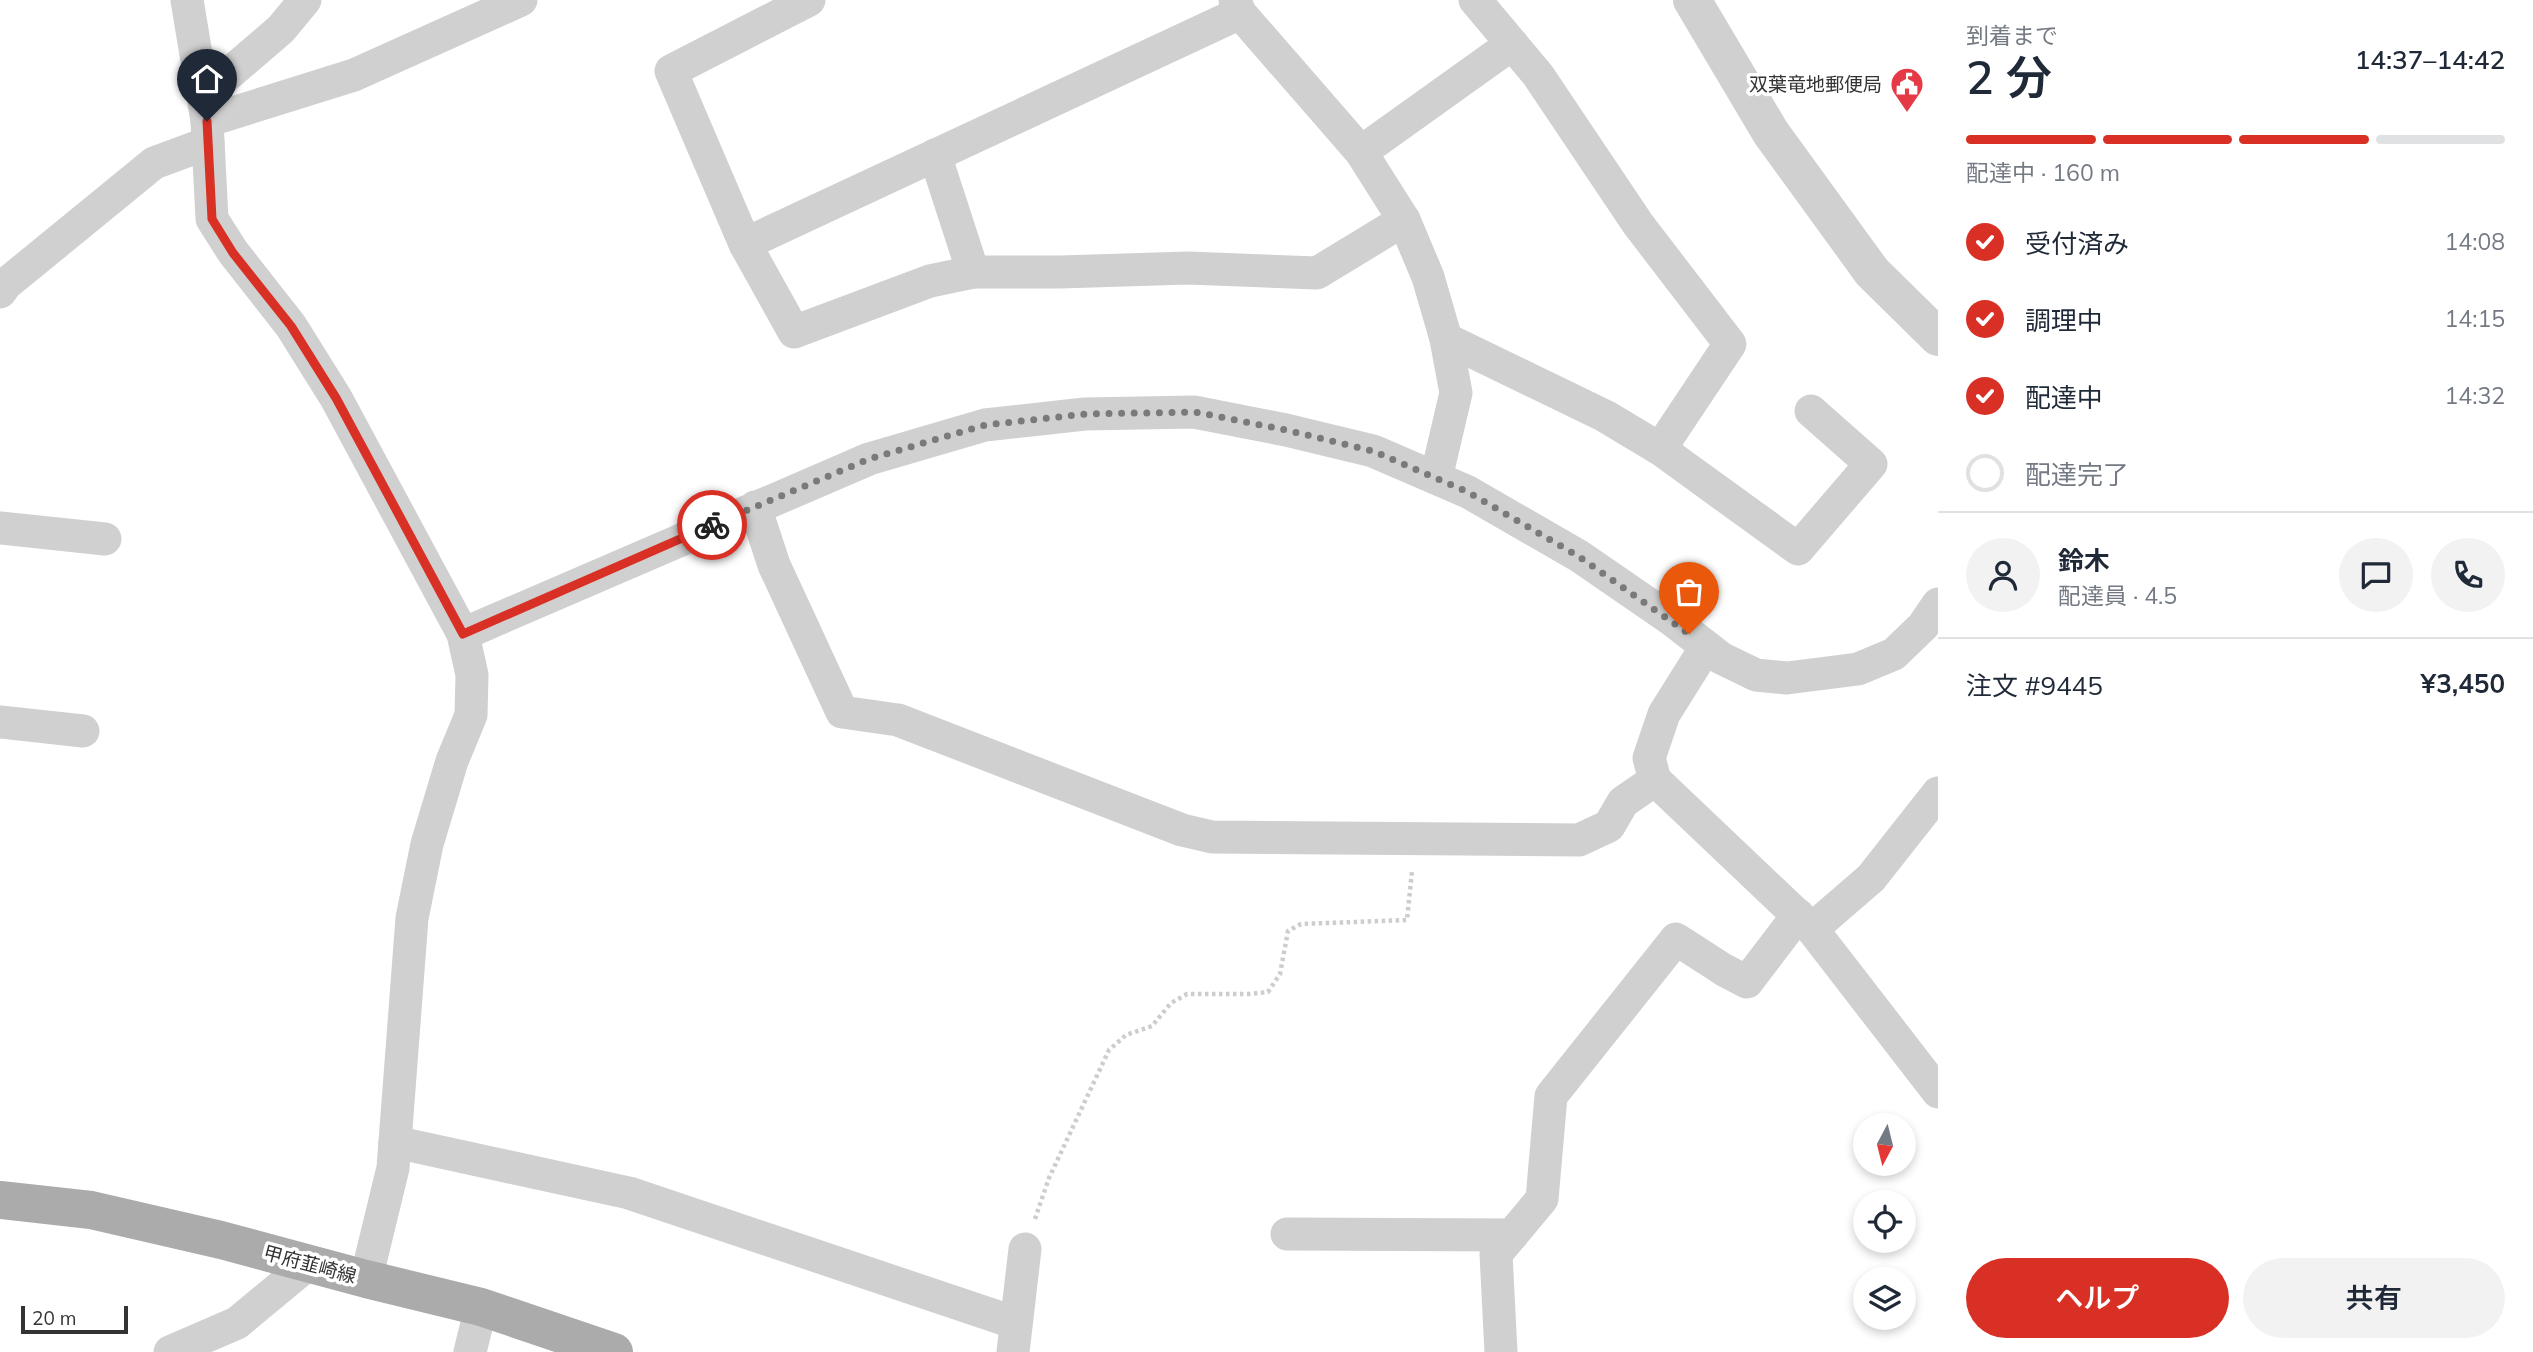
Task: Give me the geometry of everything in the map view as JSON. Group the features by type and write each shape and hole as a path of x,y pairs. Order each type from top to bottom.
{"main road":[{"name":"甲府韮崎線","path":"0,1200 91,1210 220,1240 481,1307 614,1352"}],"street":[{"path":"187,0 206,120 212,219 233,253 291,326 336,398 463,634 472,675 471,715 452,761 427,844 412,918 393,1168 366,1279"},
{"path":"0,292 6,284 206,120 305,0"},
{"path":"206,120 354,75 521,0"},
{"path":"809,0 671,71 745,244 794,332 930,281 973,272 1188,268 1317,273 1404,220"},
{"path":"1475,0 1538,75 1638,224 1730,344 1660,449"},
{"path":"1692,0 1770,133 1872,272 1938,337"},
{"path":"745,244 935,155 1237,7 1361,152 1404,220 1428,277 1446,339 1456,393 1436,478"},
{"path":"1361,152 1512,44"},
{"path":"935,155 973,272"},
{"path":"1446,339 1605,416 1660,449 1798,549 1871,464 1811,411"},
{"path":"463,634 869,459 985,425 1085,414 1195,412 1373,451 1468,492 1578,556 1721,658 1756,675 1787,678 1858,669 1894,654 1923,626 1938,604"},
{"path":"755,507 774,565 842,712 898,720 1182,830 1212,836 1579,840 1609,827 1623,802 1655,780"},
{"path":"0,528 105,539"},
{"path":"1706,647 1664,715 1649,758 1655,780 1805,922 1927,1055 1938,1092"},
{"path":"0,722 83,731"},
{"path":"1501,1352 1496,1255 1542,1199 1551,1096 1676,939 1747,982 1805,922 1871,878 1938,793"},
{"path":"395,1142 629,1193 1015,1338 1025,1249"},
{"path":"1287,1234 1512,1235"},
{"path":"170,1352 235,1338 308,1264"},
{"path":"470,1352 481,1307"}],"path":[{"path":"1025,1249 1049,1178 1109,1050 1126,1035 1152,1026 1171,1003 1187,994 1268,992 1280,974 1288,931 1301,924 1407,920 1415,838"}],"way so far":[{"path":"712,525 869,459 985,425 1085,414 1195,412 1373,451 1468,492 1578,556 1689,634"}],"place":[{"name":"双葉竜地郵便局","path":"1907,114"}],"route":[{"path":"207,121 212,219 233,253 291,326 336,398 463,634 712,525"}]}
